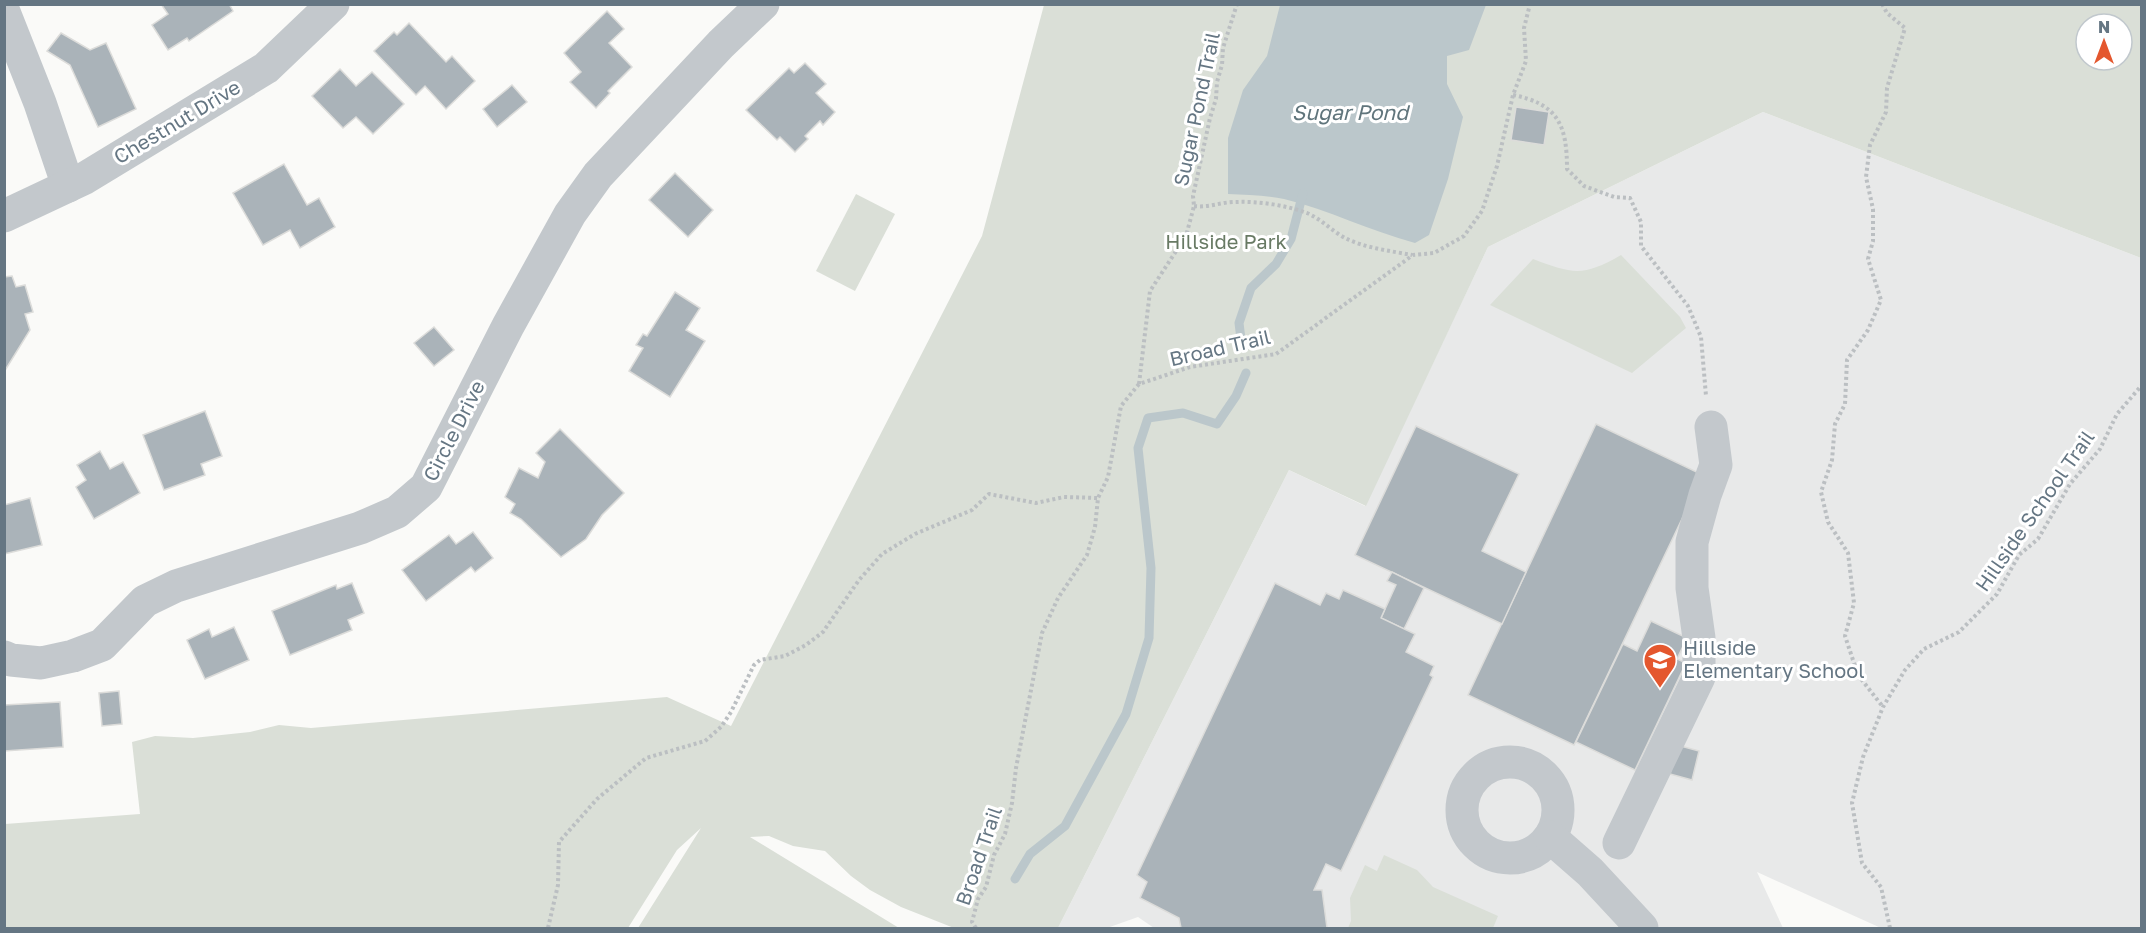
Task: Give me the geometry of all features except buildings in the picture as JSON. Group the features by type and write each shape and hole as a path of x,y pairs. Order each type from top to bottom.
{"street":[{"name":"Chestnut Drive","path":"4,216 68,186 179,122 266,68 333,4"},
{"name":"Circle Drive","path":"4,657 11,660 41,663 73,657 102,645 145,601 176,586 360,528 397,512 412,501 426,487 508,326 570,214 598,176 721,44 763,4"},
{"path":"4,12 40,103 68,186"},
{"path":"1619,843 1699,677 1699,638 1692,588 1692,542 1716,465 1711,427"},
{"path":"1550,837 1590,872 1642,928"}],"path":[{"name":"Sugar Pond Trail","path":"1237,4 1223,48 1216,99 1193,196 1194,206 1256,202 1285,207 1307,213 1348,240 1383,250 1413,255"},
{"name":"Broad Trail","path":"976,928 972,922 978,899 986,887 994,855 1005,834 1012,803 1016,768 1042,633 1058,598 1087,555 1095,527 1098,498 1108,477 1121,406 1139,384 1190,368 1276,354 1413,255 1434,253 1464,236 1482,211 1497,166 1513,95 1526,62 1524,27 1530,4"},
{"path":"1882,4 1887,13 1905,27 1887,88 1886,112 1870,145 1866,177 1873,209 1873,241 1868,259 1881,300 1868,330 1847,360 1845,404 1835,424 1832,460 1821,492 1828,522 1848,553 1854,603 1845,636 1858,675 1883,707"},
{"path":"1513,95 1531,99 1551,109 1567,147 1567,169 1584,186 1614,197 1630,198 1641,222 1641,246 1688,306 1701,337 1711,427"},
{"path":"1139,384 1150,291 1186,236 1194,206"},
{"name":"Hillside School Trail","path":"1890,928 1881,887 1862,863 1852,803 1863,757 1883,707 1905,670 1924,649 1959,632 1997,594 2019,555 2038,539 2070,484 2100,449 2117,414 2142,385"},
{"path":"548,928 558,885 559,842 597,799 646,758 705,741 721,726 731,712 754,665 760,660 785,656 806,645 823,632 859,580 882,554 915,534 972,510 989,494 1036,503 1064,497 1098,498"}],"shaded area":[{"name":"Hillside Elementary School","path":"1763,112 2141,258 2141,928 1881,928 1757,872 1783,928 1154,928 1138,917 1107,928 1058,928 1289,470 1365,506 1488,247"}],"green space":[{"name":"Hillside Park","path":"1044,5 2141,5 2141,258 1763,112 1488,247 1366,506 1289,470 1058,928 954,928 901,907 870,890 851,876 825,851 793,846 769,836 750,837 899,928 638,928 701,828 677,850 628,928 5,928 5,824 140,814 132,742 155,736 193,738 250,732 279,725 311,728 667,697 731,726 982,236"},
{"path":"856,194 895,214 855,291 816,271"},
{"path":"1621,255 1680,317 1686,328 1632,373 1490,305 1533,259 1558,268 1578,271 1597,267"},
{"path":"1384,855 1417,870 1433,887 1498,916 1493,928 1348,928 1351,921 1350,898 1365,865 1377,871"}],"water":[{"name":"Sugar Pond","path":"1280,5 1486,5 1469,50 1447,56 1447,84 1463,117 1448,179 1429,235 1415,243 1284,199 1228,194 1228,138 1243,90 1267,56"}],"waterway":[{"path":"1242,347 1239,323 1251,288 1276,264 1291,239 1303,193"},
{"path":"1015,879 1030,854 1065,826 1126,714 1149,638 1151,568 1138,448 1148,418 1183,413 1217,424 1236,396 1246,373"}],"place":[{"name":"Hillside Elementary School","path":"1660,689"}]}
